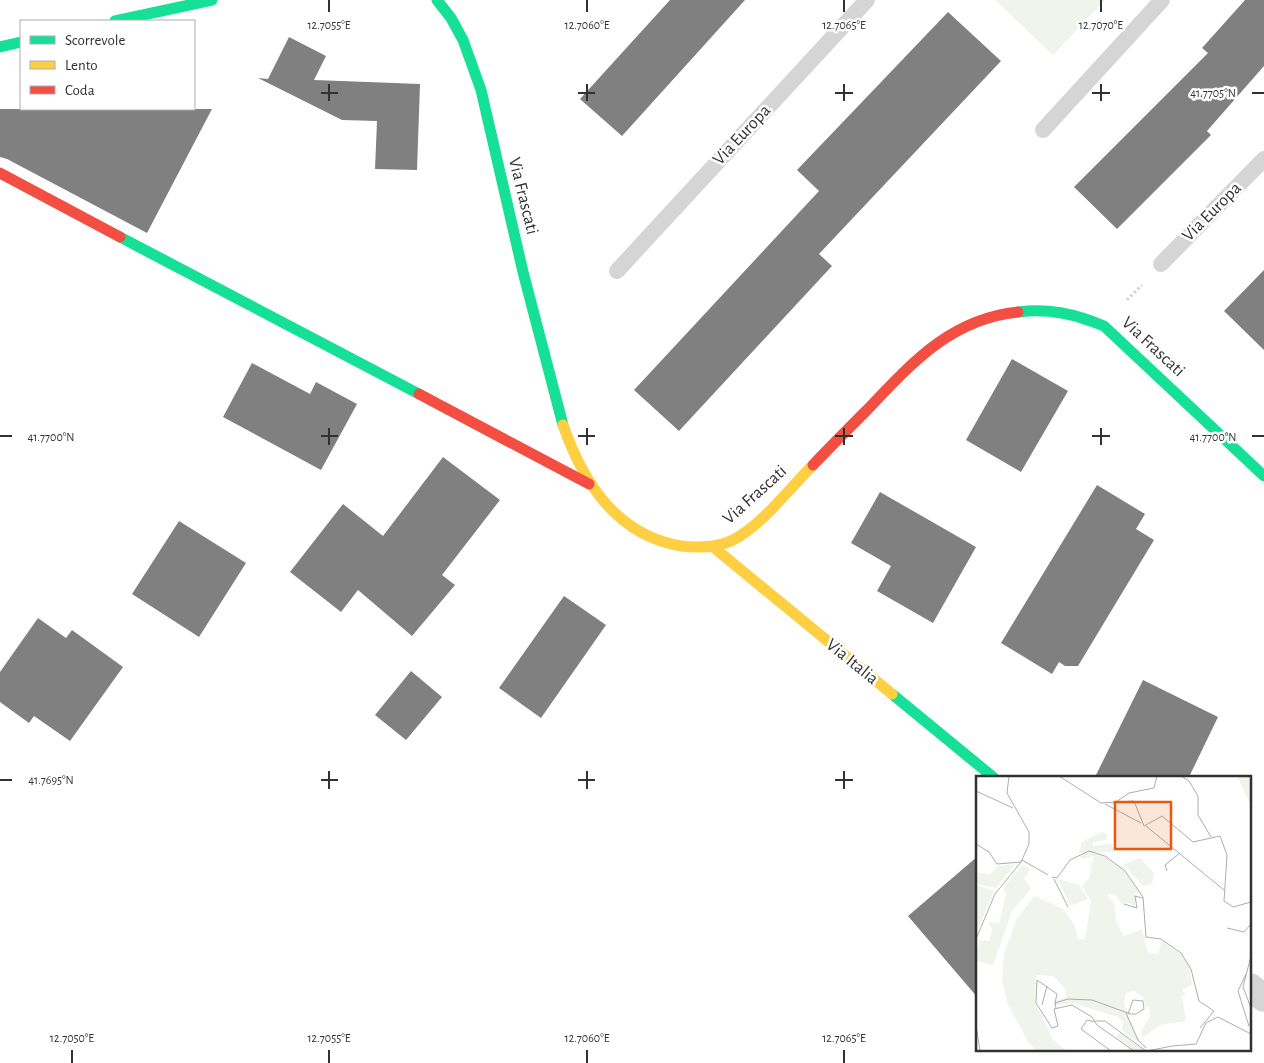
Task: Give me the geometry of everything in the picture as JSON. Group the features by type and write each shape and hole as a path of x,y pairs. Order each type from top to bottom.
{"main road":[{"path":"120,20 212,0"},
{"name":"Via Frascati","path":"437,0 454,21 467,49 557,406 578,464 589,484 620,520 643,534 669,544 698,548 734,539 774,504 924,352 954,332 981,320 1017,311 1038,310 1080,314 1104,326 1264,476"},
{"path":"0,47 20,42"},
{"path":"0,173 589,484"},
{"name":"Via Italia","path":"712,546 992,776"}],"street":[{"path":"1252,989 1264,998"}],"lane":[{"name":"Via Europa","path":"617,271 867,0"},
{"path":"1043,130 1162,0"},
{"name":"Via Europa","path":"1161,264 1264,160"}],"path":[{"path":"1104,326 1161,264"}],"shaded area":[{"path":"995,0 1105,0 1053,55"}],"building":[{"path":"670,0 745,0 622,136 580,99"},
{"path":"1245,0 1264,0 1264,66 1207,131 1211,135 1117,229 1074,187 1208,53 1202,48"},
{"path":"948,12 1001,61 819,254 832,266 679,431 634,390 819,191 797,170"},
{"path":"289,37 326,56 314,80 420,84 417,170 375,169 377,121 342,120 258,78 268,79"},
{"path":"0,109 212,109 147,233 0,157"},
{"path":"1264,270 1264,350 1224,311"},
{"path":"1012,359 1068,391 1021,472 966,440"},
{"path":"252,363 310,394 316,382 357,404 321,470 223,417"},
{"path":"443,457 500,500 442,575 455,585 412,636 358,590 341,612 290,572 343,504 383,536"},
{"path":"1097,485 1145,514 1136,529 1154,540 1078,666 1065,666 1059,662 1052,674 1001,643"},
{"path":"880,492 976,547 933,623 877,591 891,566 851,543"},
{"path":"179,521 246,563 199,637 132,594"},
{"path":"564,596 606,625 541,718 499,688"},
{"path":"38,618 66,638 72,630 123,667 70,741 34,716 29,723 0,702 0,672"},
{"path":"411,671 442,697 406,740 375,715"},
{"path":"1143,680 1218,717 1189,776 1095,776"},
{"path":"976,858 976,996 908,916"}],"traffic: fast":[{"path":"120,20 212,0"},
{"path":"437,0 451,18 463,40 481,90 523,272 563,425"},
{"path":"0,47 20,42"},
{"path":"120,237 419,394"},
{"path":"1018,312 1062,313 1104,326 1264,476"},
{"path":"892,694 992,776"}],"traffic: slow":[{"path":"563,425 581,466 605,503 620,518 638,530 658,540 681,546 707,547 721,545 733,540 755,525 813,465"},
{"path":"712,546 892,694"}],"traffic: jam":[{"path":"0,173 120,237"},
{"path":"813,465 900,376 934,346 972,324 994,316 1018,312"},
{"path":"419,394 589,484"}]}
